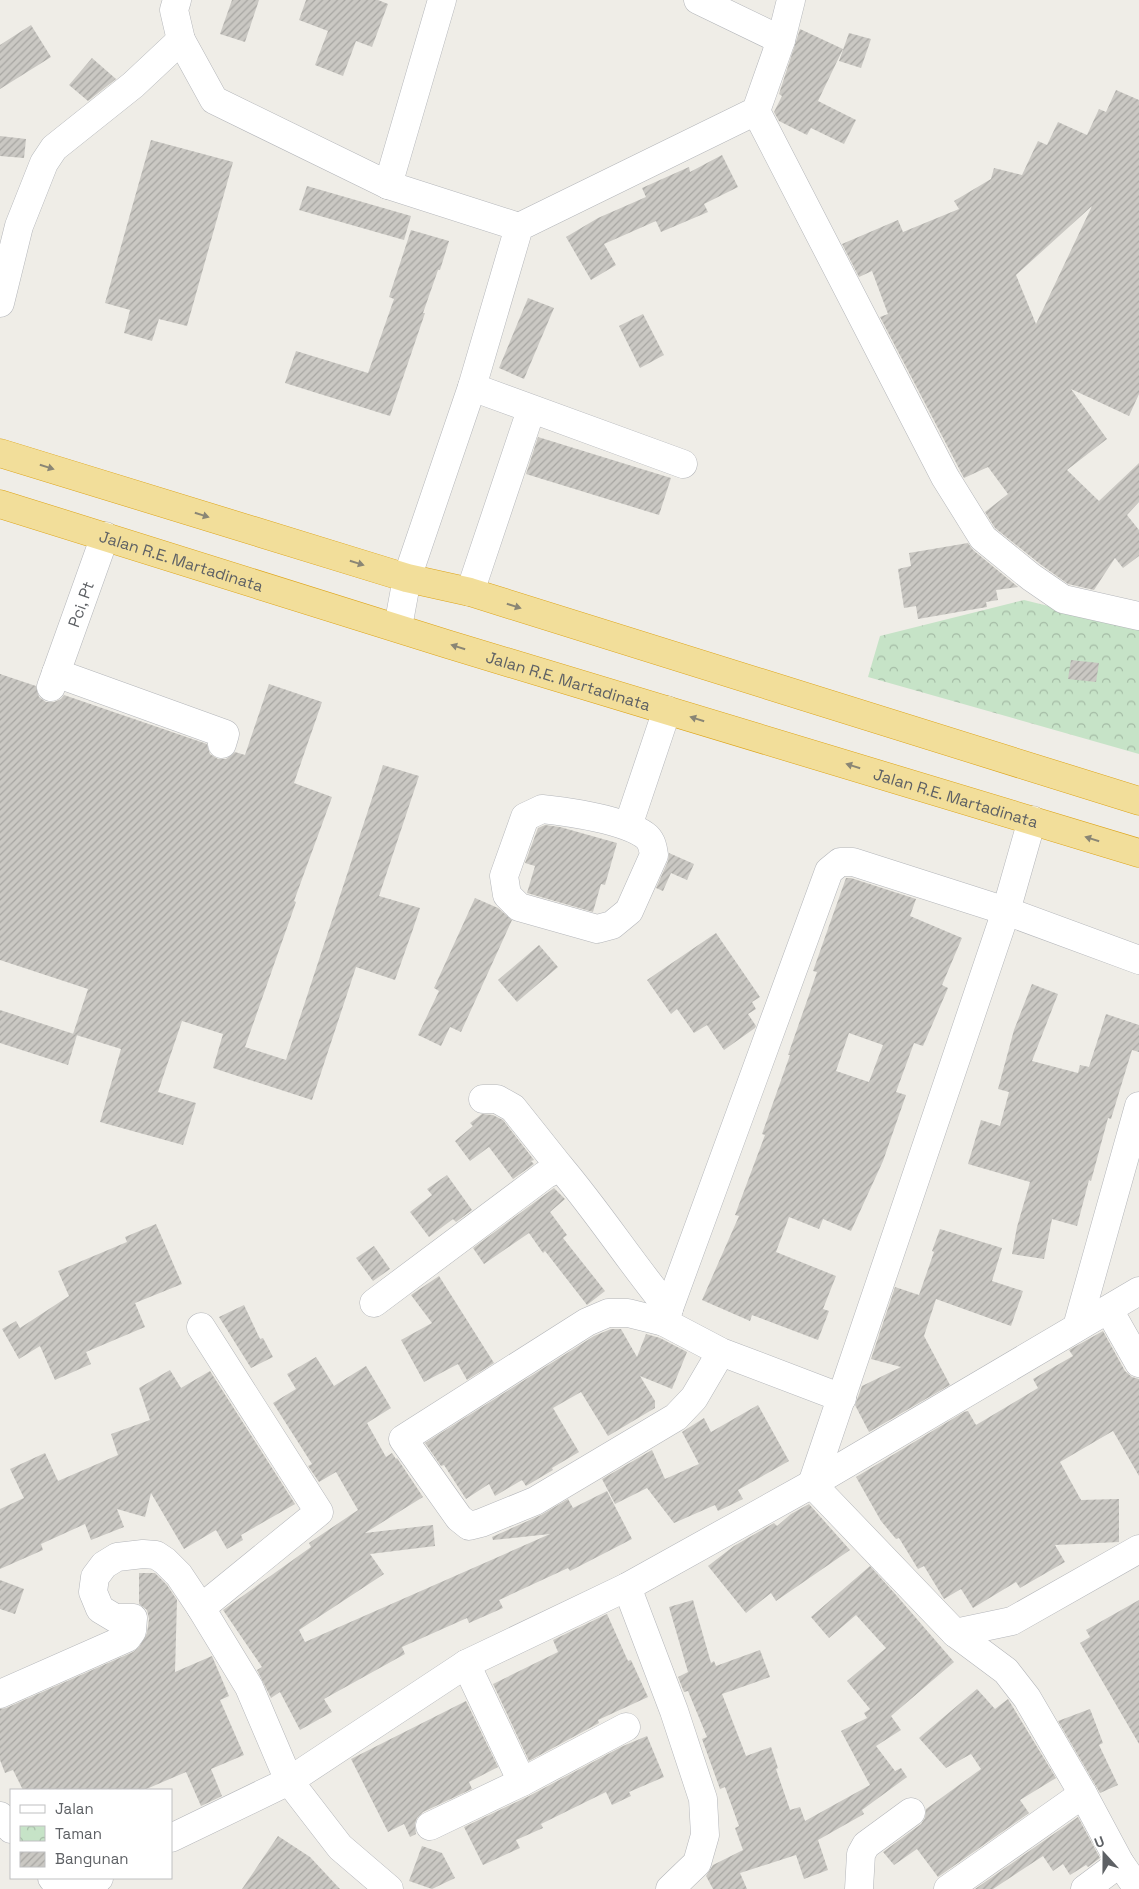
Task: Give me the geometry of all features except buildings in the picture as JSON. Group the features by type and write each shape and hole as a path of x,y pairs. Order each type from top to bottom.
{"highway":[{"path":"0,452 407,578 470,592 1139,801"},
{"name":"Jalan R.E. Martadinata","path":"0,504 398,627 447,644 1139,853"}],"street":[{"path":"177,0 174,10 182,40 214,100 388,185 519,227 756,112 781,40 792,0"},
{"path":"388,185 442,0"},
{"path":"698,0 781,40"},
{"path":"0,303 9,223 54,148 133,85 182,40"},
{"path":"756,112 945,478 983,538 1031,577 1063,599 1139,616"},
{"path":"398,627 407,578 472,387 519,227"},
{"path":"472,387 683,464"},
{"path":"470,592 531,410"},
{"name":"Pci, Pt","path":"105,536 54,680 130,707 225,734 222,744"},
{"path":"628,826 667,710"},
{"path":"542,809 628,826 647,838 653,845 654,855 629,911 612,925 597,929 520,907 507,895 504,876 525,817 542,809"},
{"path":"812,1484 1006,911 1032,820"},
{"path":"667,1316 829,872 840,862 853,862 1006,911 1139,960"},
{"path":"483,1099 497,1099 513,1108 584,1196 644,1278 667,1316 721,1352 842,1398"},
{"path":"1077,1327 1139,1106"},
{"path":"374,1303 545,1175 560,1167"},
{"path":"172,1838 289,1781 466,1664 627,1587 812,1484 1139,1291"},
{"path":"1109,1310 1139,1363"},
{"path":"667,1316 608,1313 587,1322 403,1439 459,1518 469,1526 481,1523 535,1501 676,1417 694,1398 721,1352"},
{"path":"201,1327 319,1512 201,1608"},
{"path":"812,1484 955,1633 1006,1671 1027,1698 1083,1794 1120,1864 1138,1889"},
{"path":"955,1633 1012,1621 1139,1549"},
{"path":"0,1694 126,1638 132,1631 133,1618 115,1618 100,1608 93,1592 95,1577 104,1565 117,1557 143,1554 156,1555 165,1561 178,1575 201,1608 249,1687 289,1781 340,1847 389,1889"},
{"path":"627,1587 674,1711 703,1799 705,1835 697,1863 670,1889"},
{"path":"466,1664 522,1782"},
{"path":"430,1826 522,1782 626,1727"},
{"path":"948,1889 1083,1794"},
{"path":"859,1889 860,1854 866,1845 911,1812"},
{"path":"0,1816 10,1828"},
{"path":"1085,1889 1120,1864"},
{"path":"53,1879 61,1889"},
{"path":"80,1889 97,1879"}],"green space":[{"path":"1024,600 1081,614 1139,624 1139,754 868,677 880,636"}]}
